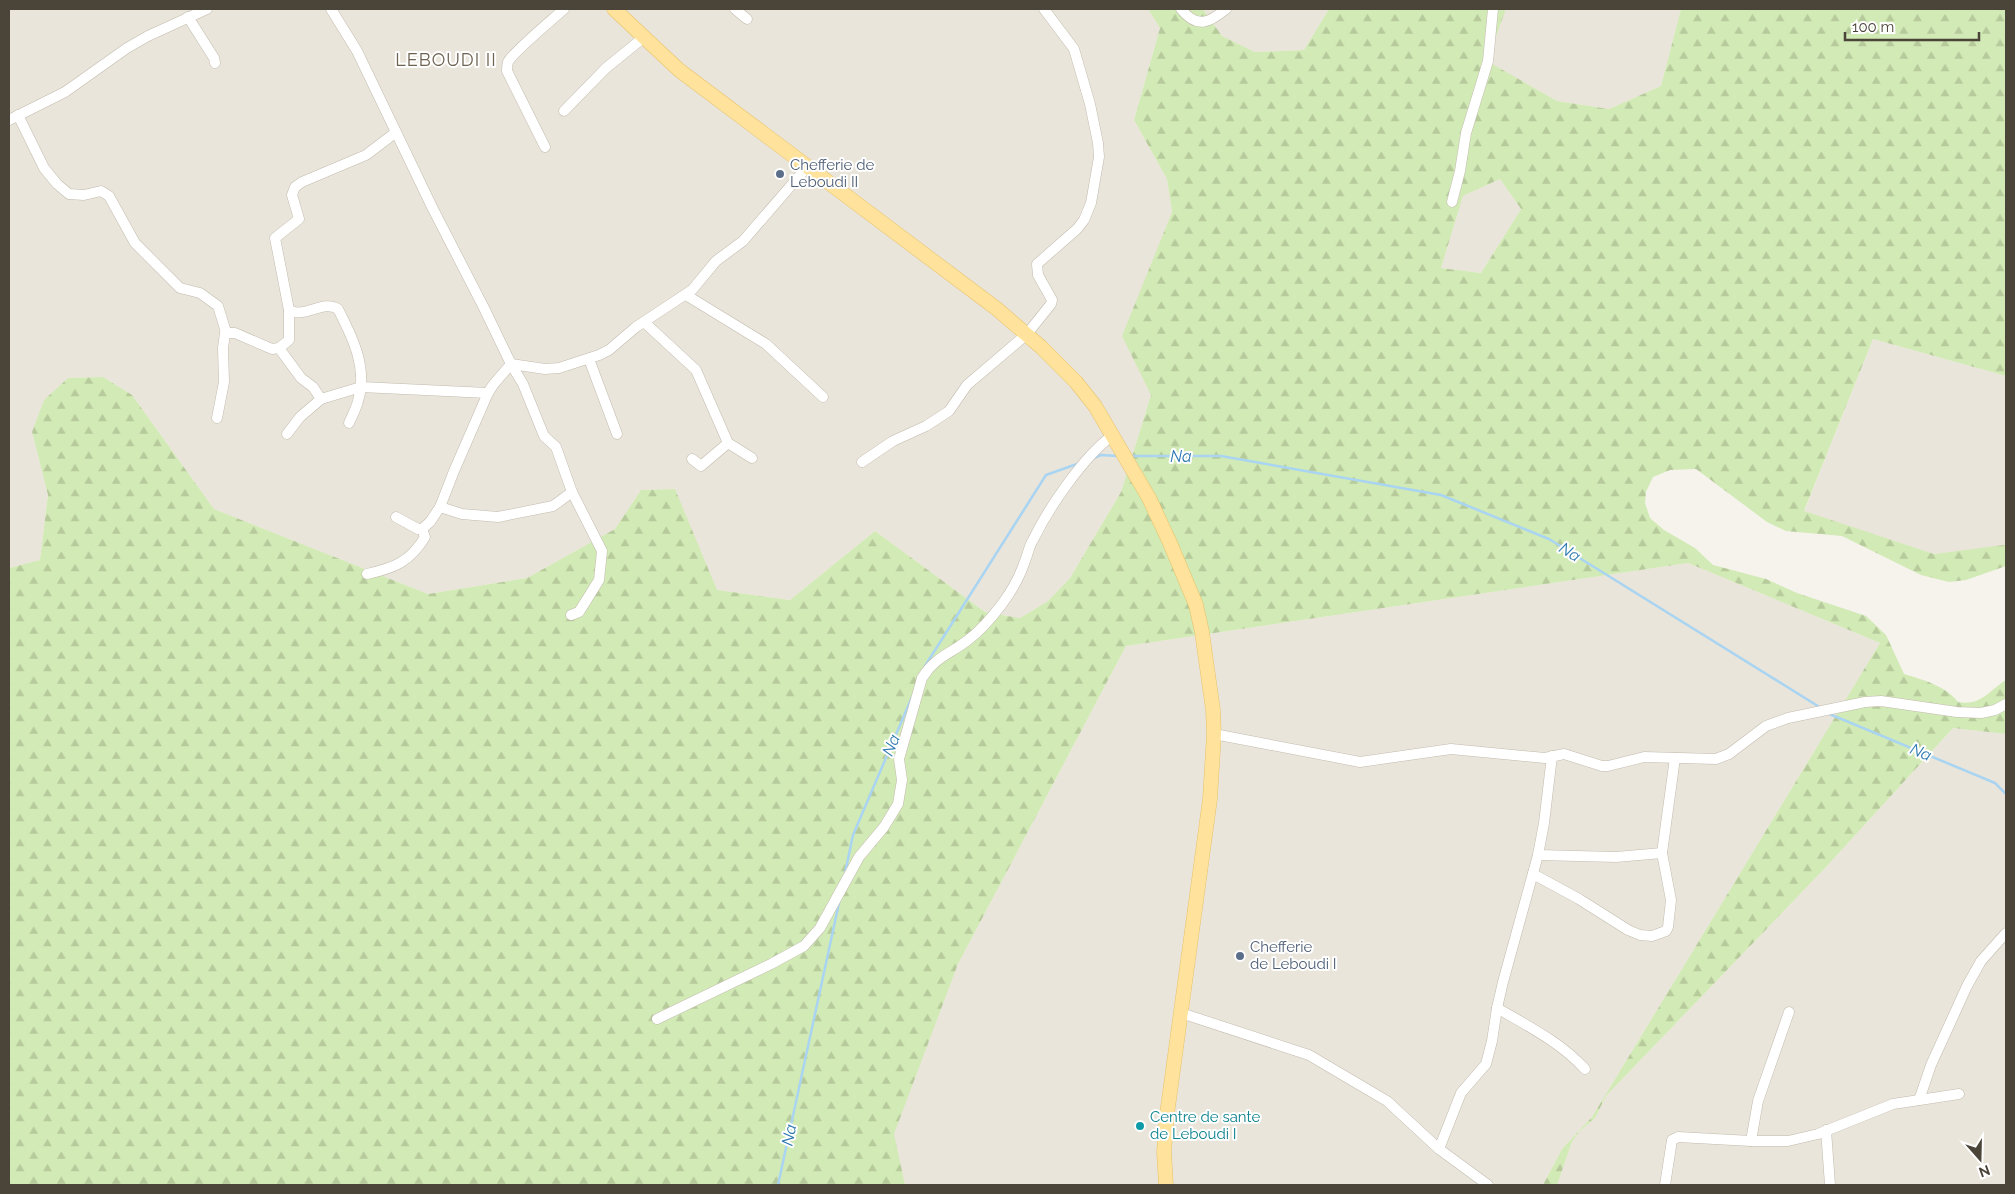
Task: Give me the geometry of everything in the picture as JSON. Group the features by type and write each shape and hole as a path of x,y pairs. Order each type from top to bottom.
{"main road":[{"path":"614,9 679,70 997,309 1027,334 1076,382 1095,406 1149,498 1196,605 1211,684 1214,734 1210,799 1167,1114 1164,1152 1166,1185"}],"street":[{"path":"207,9 127,48 51,100 13,117 44,168 57,184 69,194 84,195 100,192 110,196 134,243 180,288 200,293 218,306 226,332 224,334 223,348 223,392 217,418"},
{"path":"331,9 357,51 511,364 523,384 544,436 556,447 572,492 602,551 599,580 580,612 571,615"},
{"path":"545,147 507,70 507,65 514,55 564,9"},
{"path":"735,9 747,20"},
{"path":"862,462 893,441 926,426 950,411 967,385 1027,334 1051,304 1052,300 1038,275 1037,264 1077,229 1084,220 1090,203 1099,157 1090,104 1074,49 1044,9"},
{"path":"1181,9 1191,19 1203,22 1211,21 1226,9"},
{"path":"1452,202 1460,171 1466,133 1488,61 1493,9"},
{"path":"188,17 214,58 215,63"},
{"path":"564,111 606,68 643,38"},
{"path":"226,332 272,348 279,348 289,340 289,310 275,238 299,219 292,195 295,187 302,182 366,155 396,133"},
{"path":"511,364 552,369 590,359 609,350 644,322 692,290 716,261 743,241 807,167"},
{"path":"686,295 766,344 823,397"},
{"path":"289,310 305,312 330,305 338,309 362,365 362,387 349,423"},
{"path":"644,322 696,370 728,443 752,458"},
{"path":"279,348 301,378 313,387 321,398"},
{"path":"590,359 618,434"},
{"path":"422,529 430,522 440,507 488,394 511,364"},
{"path":"287,434 300,418 321,398 362,387 488,394"},
{"path":"657,1019 804,946 820,928 859,857 884,827 898,804 902,780 899,759 922,678 926,671 939,658 970,639 1002,604 1025,563 1032,541 1045,518 1082,466 1099,446 1113,436"},
{"path":"692,459 701,466 728,443"},
{"path":"440,507 462,514 498,516 553,506 572,492"},
{"path":"396,517 422,529"},
{"path":"367,574 391,569 417,551 424,537 422,529"},
{"path":"1214,734 1360,762 1451,750 1535,757 1564,754 1602,766 1644,757 1716,759 1729,754 1766,726 1788,718 1855,703 1881,701 1957,712 1981,713 1995,710 2006,704"},
{"path":"1439,1149 1461,1093 1486,1064 1497,1008 1538,855 1552,756"},
{"path":"1533,874 1628,930 1640,935 1652,936 1666,931 1668,927 1670,890 1662,852 1675,758"},
{"path":"1538,855 1616,857 1662,852"},
{"path":"1919,1100 1931,1065 1967,986 1981,961 2006,934"},
{"path":"1497,1008 1560,1046 1572,1055 1585,1069"},
{"path":"1751,1142 1758,1101 1789,1012"},
{"path":"1181,1013 1309,1055 1386,1101 1439,1149 1488,1185"},
{"path":"1665,1185 1672,1140 1674,1138 1683,1136 1751,1142 1788,1141 1804,1138 1881,1108 1959,1094"},
{"path":"1826,1130 1830,1185"}],"shaded area":[{"path":"9,9 1148,9 1160,28 1134,120 1167,179 1172,212 1123,336 1151,395 1121,492 1070,578 1048,601 1020,618 985,612 875,531 790,600 716,590 674,489 641,490 615,529 527,578 428,594 214,509 132,395 103,377 68,378 44,401 32,432 48,495 40,560 9,568"},
{"path":"1203,9 1329,9 1304,50 1255,52 1222,36"},
{"path":"1506,9 1681,9 1661,86 1609,109 1557,101 1486,61"},
{"path":"1500,179 1521,209 1481,273 1441,268 1463,196"},
{"path":"1873,339 2006,376 2006,546 1934,554 1804,512"},
{"path":"1688,563 1880,643 1592,1117 1562,1149 1543,1185 905,1185 893,1135 958,964 1126,646"},
{"path":"1953,728 2006,734 2006,1185 1557,1185 1572,1142 1579,1132 1595,1118 1606,1096 1827,866"}],"green space":[{"path":"1148,9 1203,9 1222,36 1255,52 1304,50 1329,9 1506,9 1487,61 1557,101 1609,109 1661,86 1681,9 2006,9 2006,376 1873,339 1804,511 1934,554 2004,545 2006,546 2006,566 1966,580 1949,582 1921,575 1842,536 1786,531 1767,522 1696,469 1670,470 1653,477 1646,492 1645,503 1650,518 1664,530 1695,548 1713,565 1766,579 1797,593 1866,616 1886,635 1904,674 1941,688 1958,702 1966,703 1979,700 2006,680 2006,734 1953,728 1827,866 1606,1096 1595,1118 1579,1132 1572,1142 1557,1185 1543,1185 1562,1149 1592,1117 1880,643 1688,563 1126,646 958,964 894,1134 905,1185 9,1185 9,568 40,560 48,495 32,432 44,400 68,378 103,377 132,395 214,509 428,594 527,578 615,529 641,490 675,489 717,590 790,600 875,531 985,612 1020,618 1048,601 1070,578 1121,492 1151,395 1122,336 1172,212 1167,179 1134,120 1160,28","holes":["1500,179 1521,209 1481,273 1441,268 1463,196"]}],"waterway":[{"name":"Na","path":"1094,458 1101,455 1118,456"},
{"name":"Na","path":"1129,456 1221,456 1441,495 1549,539 1821,708"},
{"name":"Na","path":"925,666 1046,475 1077,464"},
{"name":"Na","path":"845,873 853,835 912,697"},
{"name":"Na","path":"1827,713 1995,783 2006,794"},
{"name":"Na","path":"778,1185 839,903"}],"place":[{"name":"Chefferie de Leboudi II","path":"780,174"},
{"name":"Chefferie de Leboudi I","path":"1240,956"},
{"name":"Centre de sante de Leboudi I","path":"1140,1126"}],"district":[{"name":"LEBOUDI II","path":"446,59"}]}
